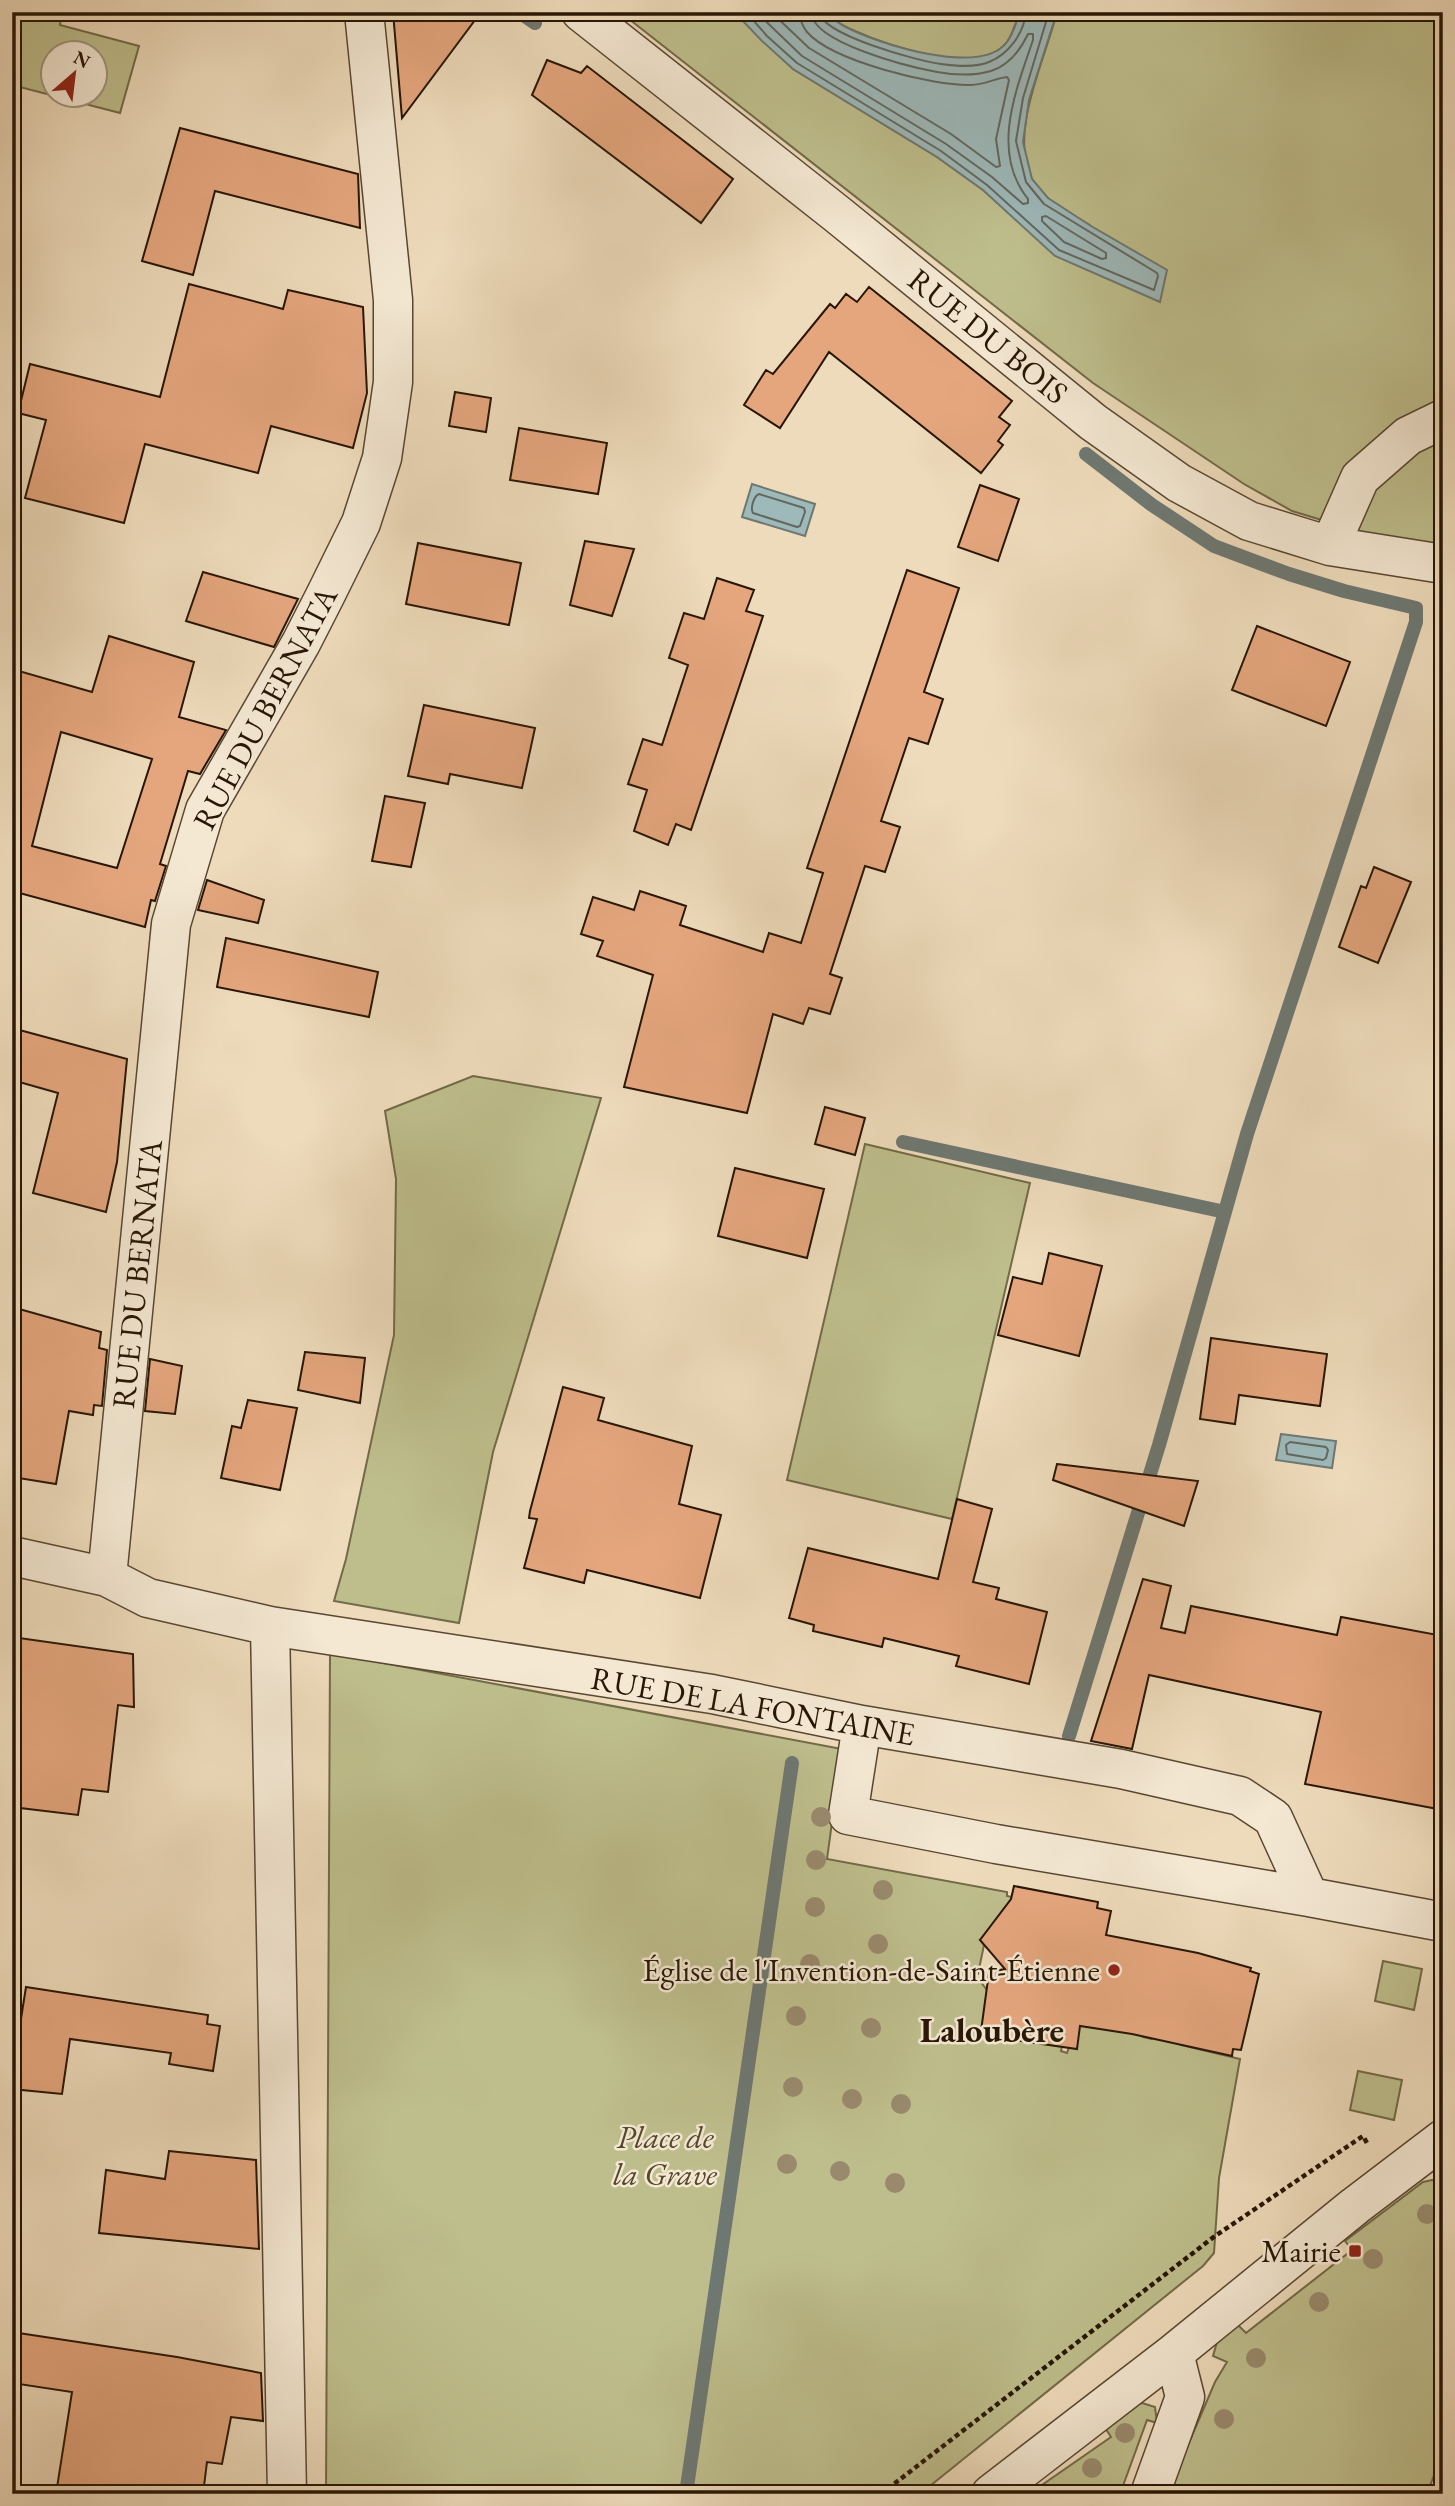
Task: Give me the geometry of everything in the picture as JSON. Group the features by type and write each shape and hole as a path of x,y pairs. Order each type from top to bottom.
{"street":[{"name":"RUE DU BERNATA","path":"107,1577 171,924 205,810 320,606 360,523 382,457 393,382 393,300 364,12"},
{"name":"RUE DU BOIS","path":"581,12 837,214 1093,422 1179,483 1249,520 1330,546 1443,564"},
{"path":"1330,546 1360,478 1408,436 1443,419"},
{"name":"RUE DE LA FONTAINE","path":"12,1556 107,1577 148,1598 270,1626 712,1694 862,1725 1121,1769 1240,1796 1273,1818 1309,1896"},
{"path":"270,1626 287,2494"},
{"path":"862,1725 848,1815 996,1844 1309,1896 1443,1922"},
{"path":"991,2494 1174,2353 1443,2139"},
{"path":"1150,2494 1185,2397 1174,2353"}],"path":[{"path":"881,2494 1215,2236 1363,2136 1391,2178"}],"green space":[{"path":"12,12 62,12 60,25 139,46 120,113 101,108 108,108 108,38 38,38 38,92 12,85"},
{"path":"620,12 738,12 741,19 793,69 937,157 983,190 1017,220 1091,226 1043,194 1032,179 1026,161 1026,119 1057,12 1443,12 1443,553 1417,549 1292,511 1244,484 1093,383"},
{"path":"822,12 1020,12 1009,39 994,53 975,58 954,58 885,43 846,27"},
{"path":"473,1076 601,1098 493,1452 459,1623 334,1601 346,1559 394,1335 396,1179 385,1111"},
{"path":"865,1144 1030,1183 952,1519 787,1480"},
{"name":"Place de la Grave","path":"330,1653 842,1749 827,1859 1007,1892 1007,1896 1012,1897 1008,1917 980,1940 984,1945 978,1974 973,1975 974,1982 980,1981 990,1994 982,2031 1062,2046 1061,2051 1067,2053 1069,2047 1077,2049 1073,2024 1144,2032 1143,2037 1152,2039 1154,2033 1181,2039 1181,2045 1240,2059 1219,2178 1214,2253 1203,2266 920,2494 326,2494"},
{"path":"1383,1961 1422,1969 1414,2010 1375,2001"},
{"path":"1358,2071 1402,2080 1394,2120 1350,2110"},
{"path":"1423,2182 1443,2182 1443,2451 1427,2494 1167,2494 1215,2382 1227,2362 1213,2356 1217,2342 1238,2325 1246,2333 1352,2250 1345,2241"},
{"path":"1142,2403 1155,2407 1157,2423 1147,2420 1120,2494 1029,2494 1111,2437 1104,2426 1132,2405"}],"water":[{"path":"738,12 823,13 861,34 904,48 929,54 975,57 994,52 1007,42 1020,12 1057,12 1029,100 1023,142 1032,179 1048,198 1167,270 1160,302 1055,256 983,190 937,157 793,69 762,41 741,19"},
{"path":"752,484 815,504 805,536 742,517"},
{"path":"1281,1434 1336,1441 1332,1468 1276,1460"}],"building":[{"path":"393,12 481,12 402,118"},
{"path":"547,60 581,73 587,66 733,179 701,223 532,95"},
{"path":"180,128 358,174 360,228 215,191 193,275 142,261"},
{"path":"189,284 283,309 288,290 363,307 367,393 353,448 271,426 258,473 145,444 124,523 25,498 46,420 18,413 30,364 160,397"},
{"path":"869,287 1012,401 999,417 1010,425 998,441 1003,445 981,473 829,352 780,428 744,405 766,370 773,374 830,304 835,308 846,294 857,302"},
{"path":"455,392 491,398 486,432 449,426"},
{"path":"519,428 607,443 598,494 510,480"},
{"path":"980,485 1019,499 998,561 958,547"},
{"path":"585,541 634,549 612,616 570,605"},
{"path":"418,543 521,563 509,625 406,604"},
{"path":"907,570 959,588 924,692 943,699 928,744 909,738 881,821 900,827 885,872 865,866 830,974 842,978 830,1014 809,1008 803,1024 773,1014 747,1113 624,1087 653,975 597,956 603,941 581,934 593,897 634,910 640,891 686,906 680,925 763,952 769,933 801,943 823,873 807,868"},
{"path":"203,572 298,599 274,647 186,621"},
{"path":"717,578 754,590 746,611 763,616 691,830 676,824 668,845 634,831 647,790 628,784 643,739 662,745 688,665 669,658 684,613 704,619"},
{"path":"1257,626 1350,662 1326,726 1232,690"},
{"path":"109,636 194,662 179,717 226,730 200,774 188,771 160,864 166,866 155,901 151,900 145,927 12,891 12,753 21,720 12,718 12,669 92,692","holes":["61,732 152,759 117,868 32,846"]},
{"path":"424,705 535,728 522,788 450,774 448,784 408,776"},
{"path":"385,796 425,803 411,867 372,861"},
{"path":"1374,867 1411,882 1378,963 1339,947 1361,886 1366,888"},
{"path":"207,880 264,900 258,923 198,910"},
{"path":"226,938 378,972 369,1017 217,987"},
{"path":"12,1028 127,1059 117,1162 106,1212 33,1193 58,1093 12,1080"},
{"path":"825,1107 865,1118 855,1155 815,1144"},
{"path":"735,1168 824,1189 807,1258 718,1236"},
{"path":"1049,1253 1102,1266 1079,1356 998,1335 1013,1277 1042,1284"},
{"path":"12,1307 101,1332 99,1348 107,1350 102,1406 94,1405 93,1415 69,1411 56,1484 12,1477"},
{"path":"1211,1338 1327,1354 1320,1406 1239,1395 1235,1424 1200,1419"},
{"path":"305,1352 365,1358 360,1403 298,1390"},
{"path":"150,1359 182,1366 175,1414 145,1411"},
{"path":"563,1387 604,1398 598,1420 692,1446 679,1504 721,1515 700,1598 587,1570 584,1583 524,1568 537,1519 529,1518 530,1511"},
{"path":"248,1400 297,1408 280,1490 221,1478 232,1426 241,1428"},
{"path":"1057,1464 1198,1481 1184,1526 1053,1480"},
{"path":"957,1499 992,1509 973,1582 999,1588 996,1599 1047,1612 1029,1684 956,1666 959,1656 884,1638 882,1647 813,1631 814,1625 789,1618 808,1548 938,1579"},
{"path":"1143,1579 1171,1586 1161,1628 1185,1633 1191,1606 1337,1635 1341,1617 1443,1636 1443,1810 1305,1784 1321,1712 1149,1675 1132,1749 1091,1741"},
{"path":"12,1637 133,1654 134,1707 118,1705 108,1792 82,1789 78,1815 12,1807"},
{"name":"Église de l'Invention-de-Saint-Étienne","path":"1014,1886 1098,1902 1097,1908 1111,1911 1106,1935 1198,1953 1251,1968 1250,1971 1259,1974 1241,2050 1233,2049 1232,2056 1132,2034 1080,2026 1077,2049 987,2036 987,2032 981,2031 989,1972 1005,1969 980,1940 1011,1899"},
{"path":"26,1987 208,2015 207,2024 220,2026 213,2071 169,2064 171,2053 70,2039 62,2094 12,2089"},
{"path":"169,2151 256,2160 259,2249 99,2233 106,2170 165,2179"},
{"path":"12,2332 177,2357 261,2373 263,2421 231,2417 222,2464 207,2462 203,2494 56,2494 72,2392 12,2383"}],"waterway":[{"path":"519,12 535,23"},
{"path":"1069,1736 1159,1445 1247,1134 1416,622 1416,608 1344,591 1214,546 1152,505 1086,454"},
{"path":"903,1142 1225,1212"},
{"path":"686,2494 792,1763"}],"place":[{"name":"Église de l'Invention-de-Saint-Étienne","path":"1114,1970"},
{"name":"Mairie","path":"1355,2251"}],"district":[{"name":"Laloubère","path":"992,2029"}]}
